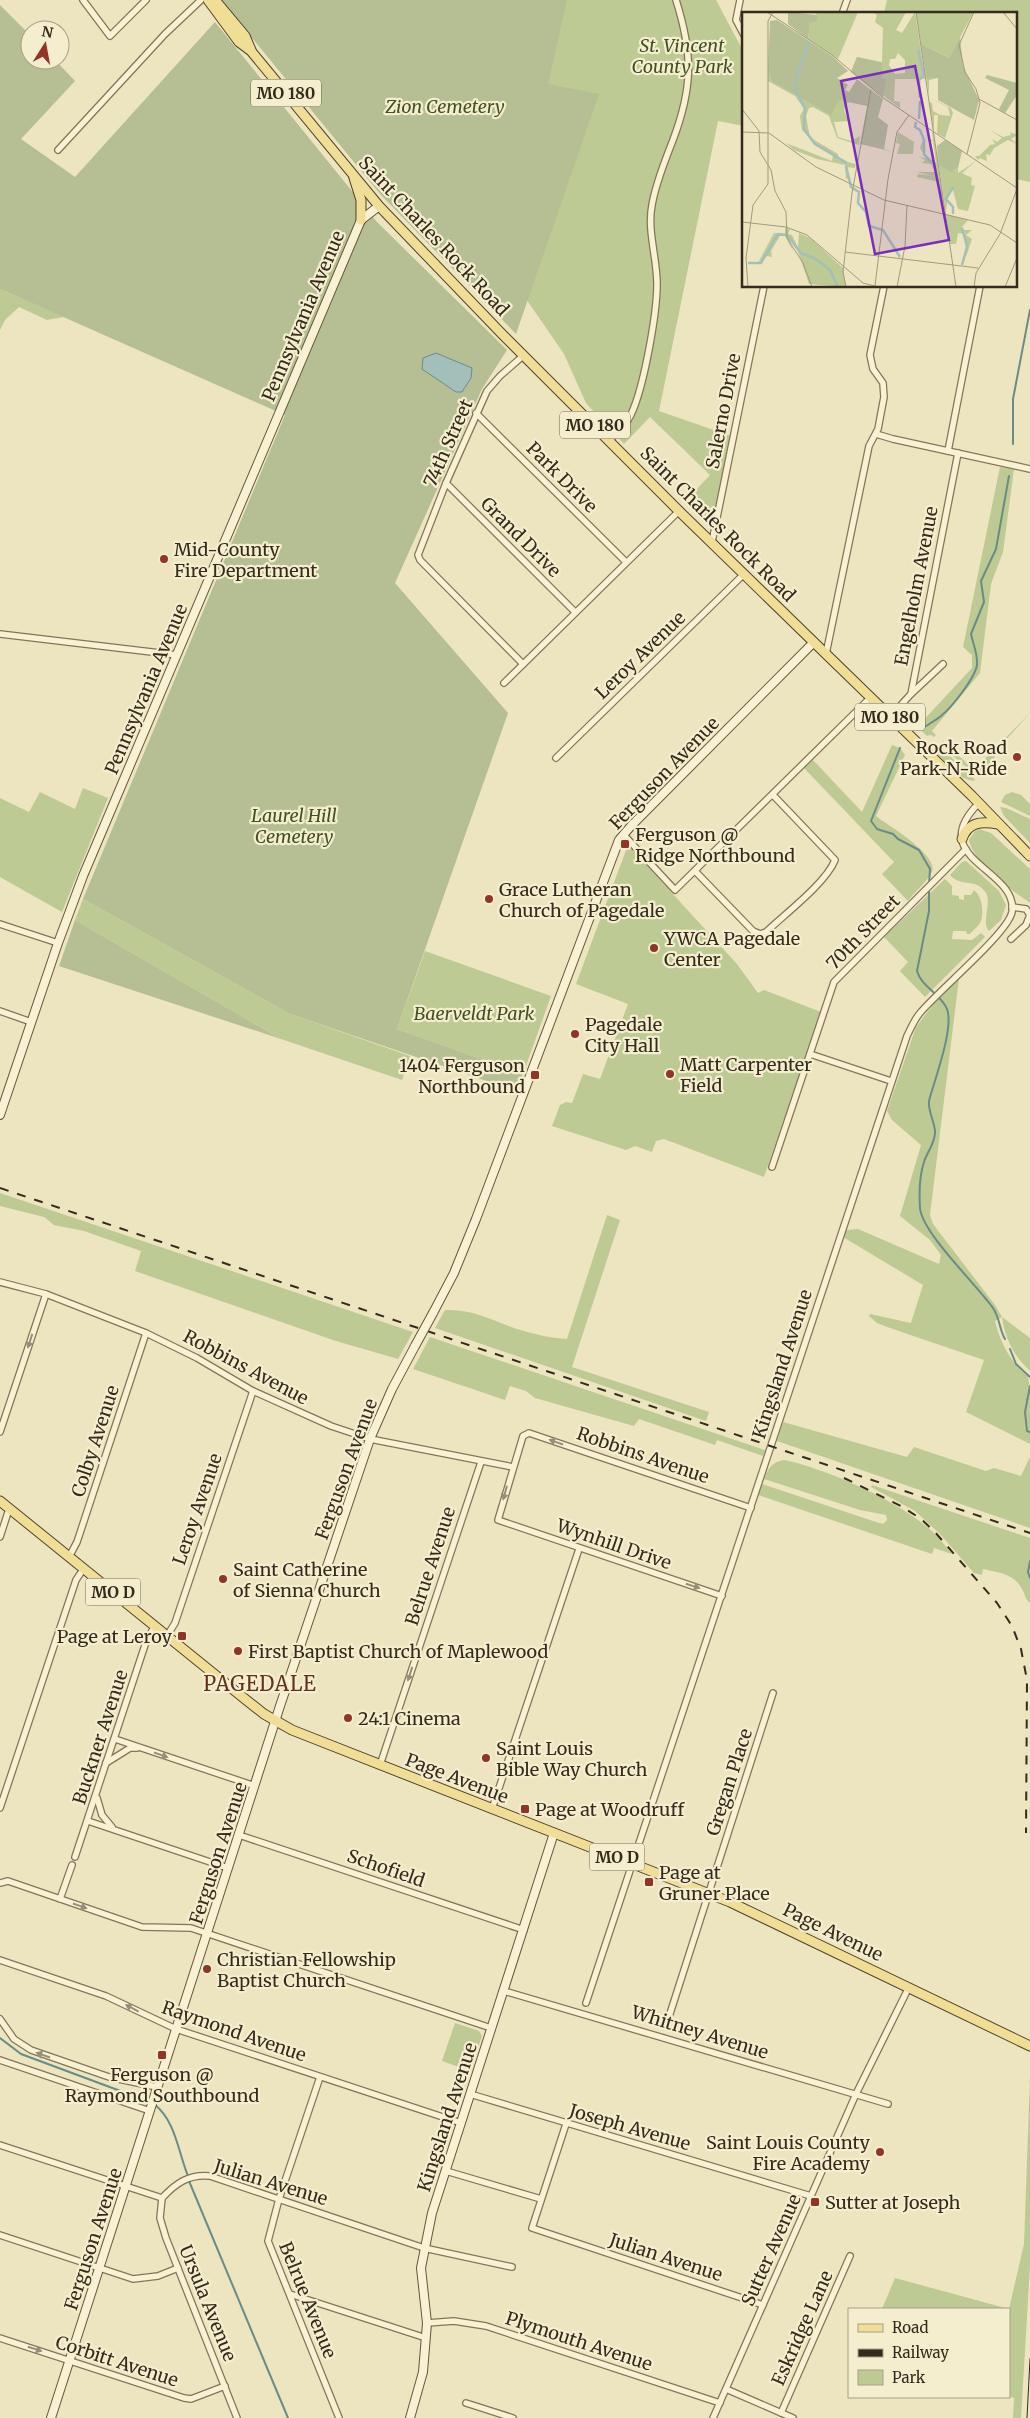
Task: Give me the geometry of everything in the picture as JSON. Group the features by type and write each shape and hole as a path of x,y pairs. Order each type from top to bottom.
{"main road":[{"name":"Saint Charles Rock Road","path":"208,0 239,42 251,51 379,206 679,510 1030,856"},
{"name":"Saint Charles Rock Road","path":"215,0 244,36 251,51"},
{"path":"352,173 361,200 361,220"},
{"path":"962,839 970,826 980,823 998,824"},
{"name":"Page Avenue","path":"0,1501 245,1699 276,1720 307,1736 708,1893 772,1921 1030,2046"}],"street":[{"path":"84,0 110,36 146,0"},
{"path":"58,150 165,34 201,0"},
{"path":"610,440 628,419 642,383 657,282 651,206 655,188 685,105 689,79 689,54 685,30 676,0"},
{"path":"740,0 736,20 742,31"},
{"path":"843,12 848,0"},
{"name":"Pennsylvania Avenue","path":"0,1115 2,1100 58,943 177,655 361,220 379,206"},
{"name":"Salerno Drive","path":"712,542 764,288"},
{"path":"826,654 869,446 876,434 885,391 883,383 871,365 870,355 884,288"},
{"path":"948,450 980,288"},
{"name":"74th Street","path":"524,355 500,376 487,391 446,484 418,555 420,560 524,664"},
{"name":"Park Drive","path":"476,413 626,562"},
{"path":"876,434 1030,469"},
{"name":"Engelholm Avenue","path":"911,694 958,453"},
{"name":"Grand Drive","path":"446,484 575,612"},
{"path":"504,683 679,510"},
{"name":"Leroy Avenue","path":"556,758 744,574"},
{"path":"0,634 177,655"},
{"name":"Ferguson Avenue","path":"51,2418 276,1720 370,1439 392,1389 454,1273 476,1219 613,851 623,834 814,642"},
{"path":"890,717 943,664"},
{"path":"623,834 675,890 870,698"},
{"path":"695,871 753,931 760,934 802,900 831,869 835,860 773,795"},
{"path":"978,803 966,817 962,826 962,839 966,849 1006,891 1012,907 1026,909 1030,915 1026,925 1011,939"},
{"name":"70th Street","path":"772,1167 836,978 966,849"},
{"name":"Kingsland Avenue","path":"586,2003 891,1081 913,1023 942,989 1004,928 1012,914 1012,907"},
{"path":"0,924 58,943"},
{"path":"0,1011 30,1022"},
{"path":"810,1054 891,1081"},
{"name":"Robbins Avenue","path":"0,1282 46,1294 146,1333 190,1354 253,1391 331,1426 370,1439 512,1467 526,1433 751,1508"},
{"path":"0,1432 46,1294"},
{"name":"Colby Avenue","path":"69,1557 77,1542 146,1333"},
{"name":"Leroy Avenue","path":"167,1636 175,1623 253,1391"},
{"name":"Belrue Avenue","path":"380,1765 481,1462"},
{"name":"Wynhill Drive","path":"512,1467 498,1520 722,1596"},
{"path":"0,1537 9,1509"},
{"path":"492,1809 579,1549"},
{"path":"0,1808 76,1580 84,1568"},
{"name":"Buckner Avenue","path":"75,1857 148,1639 155,1626"},
{"name":"Gregan Place","path":"667,2023 774,1692"},
{"path":"115,1739 255,1786"},
{"path":"106,1763 130,1748 144,1749"},
{"path":"96,1797 102,1815 115,1830"},
{"path":"88,1821 228,1868"},
{"name":"Kingsland Avenue","path":"410,2418 423,2372 426,2338 422,2276 424,2248 460,2123 554,1833"},
{"name":"Schofield","path":"239,1835 524,1930"},
{"path":"60,1899 72,1865"},
{"path":"0,1883 8,1881 142,1927 184,1926 208,1933 491,2028"},
{"name":"Raymond Avenue","path":"0,1960 106,1996 176,2029 460,2123"},
{"name":"Sutter Avenue","path":"713,2418 856,2094 909,1987"},
{"name":"Whitney Avenue","path":"504,1991 888,2104"},
{"path":"0,2019 14,2039 31,2050 108,2077 157,2087"},
{"path":"0,2060 151,2106"},
{"name":"Belrue Avenue","path":"320,2077 279,2198 268,2241 340,2418"},
{"name":"Joseph Avenue","path":"470,2094 811,2196"},
{"path":"446,2171 540,2199 566,2124"},
{"path":"0,2145 162,2198"},
{"name":"Julian Avenue","path":"162,2198 175,2184 200,2175 279,2198 424,2248 512,2267"},
{"name":"Ursula Avenue","path":"162,2198 160,2218 238,2418"},
{"name":"Julian Avenue","path":"540,2199 532,2228 762,2305"},
{"path":"0,2235 133,2279 158,2276 178,2268"},
{"name":"Eskridge Lane","path":"781,2413 850,2256"},
{"path":"290,2294 426,2338"},
{"name":"Plymouth Avenue","path":"426,2323 454,2321 486,2326 720,2403"},
{"name":"Corbitt Avenue","path":"0,2338 184,2398 191,2399 225,2386"},
{"path":"726,2388 793,2418"},
{"path":"466,2403 513,2418"}],"green space":[{"name":"Zion Cemetery","path":"221,0 567,0 548,84 599,94 516,334 381,195"},
{"name":"St. Vincent County Park","path":"543,0 716,0 742,47 742,126 718,121 659,411 731,436 713,523 708,526 685,502 710,475 650,417 624,444 586,403 564,354 522,293 542,93"},
{"path":"887,0 1030,0 1030,182 1018,179 1018,12 884,12"},
{"name":"Laurel Hill Cemetery","path":"0,5 20,25 20,70 65,70 75,81 21,139 75,177 215,22 377,222 507,350 482,389 395,583 508,713 397,1029 523,1074 516,1091 290,1014 83,899 285,415 0,289"},
{"path":"0,289 64,317 47,320 19,307 5,320 0,330"},
{"path":"1000,467 1014,469 1003,552 991,584 980,673 932,731 936,735 934,737 931,735 927,736 910,720 912,719 919,725 972,668 972,655 963,647"},
{"path":"1030,713 996,751 993,766 988,765 981,771 975,771 964,765 941,743 943,741 974,770"},
{"path":"892,745 900,748 905,755 876,816 912,842 929,859 933,867 929,877 908,901 882,874 894,862 804,768 813,760 862,812"},
{"path":"939,746 972,774 975,781 963,778 953,771 936,752"},
{"path":"83,788 108,798 62,912 0,877 0,798 29,812 40,792 75,809"},
{"path":"1012,792 1021,795 1030,804 1030,816 1001,802 1005,795"},
{"path":"1000,807 1030,819 1030,843 1004,816"},
{"path":"979,829 991,833 1030,869 1030,903 994,875 972,849 969,840 975,831"},
{"path":"628,845 737,964 758,993 764,990 821,1012 764,1177 664,1139 656,1141 652,1152 635,1146 626,1150 552,1126 560,1105 566,1102 572,1103 583,1074 600,1079 628,1004 576,984"},
{"path":"966,861 999,891 1006,905 1001,920 989,931 986,923 988,897 986,893 978,885 959,881 950,875 962,862"},
{"path":"945,879 952,886 952,895 959,896 959,899 964,900 964,895 971,895 974,890 981,900 982,908 982,917 979,925 970,934 967,934 966,931 953,931 952,939 972,940 981,933 985,937 925,997 900,971 908,962 884,937"},
{"path":"83,899 290,1014 410,1056 402,1080 281,1039 75,920"},
{"path":"75,920 281,1039 59,966"},
{"name":"Baerveldt Park","path":"425,951 551,996 523,1074 397,1029"},
{"path":"959,978 930,1215 933,1224 995,1305 1002,1317 995,1321 1003,1344 1011,1358 1028,1376 1030,1390 1030,1444 966,1412 984,1360 890,1328 877,1323 869,1316 870,1314 911,1323 923,1285 843,1237 847,1230 858,1229 939,1264 941,1255 930,1240 900,1216 921,1145 892,1120 887,1111 916,1027 938,998"},
{"path":"0,1193 413,1332 398,1359 336,1341 135,1271 141,1251 84,1231 54,1225 44,1217 0,1206"},
{"path":"607,1215 620,1220 572,1367 709,1412 706,1421 435,1328 445,1310 455,1310 482,1316 529,1333 567,1339"},
{"path":"1002,1317 1030,1338 1030,1371 1011,1347 1005,1333"},
{"path":"430,1337 765,1450 763,1456 717,1440 715,1445 639,1419 634,1426 535,1398 526,1391 510,1386 505,1400 413,1369"},
{"path":"783,1422 907,1457 914,1447 986,1471 994,1468 1021,1476 1030,1457 1030,1528 777,1441"},
{"path":"784,1460 838,1477 896,1505 930,1529 952,1554 934,1548 932,1554 758,1495 762,1484 883,1524 887,1520 886,1515 860,1510 764,1479 771,1466 776,1462"},
{"path":"872,1485 1030,1538 1030,1603 1019,1584 1010,1577 983,1569 982,1575 974,1573 940,1534 915,1511 871,1487"},
{"path":"455,2023 479,2031 482,2036 470,2071 442,2061"},
{"path":"1030,2077 1030,2266 1021,2418 1013,2418 1014,2398 1010,2396 1009,2308 1024,2244"},
{"path":"895,2278 1005,2308 882,2308"}],"water":[{"path":"436,353 472,368 471,378 462,392 456,392 422,369 423,358"}],"waterway":[{"path":"1013,444 1013,399 1030,310"},
{"path":"922,729 941,716 951,706 968,684 975,671 977,657 971,634 984,602 981,581 996,549 1009,476"},
{"path":"900,748 871,821 877,829 893,834 898,839 919,850 930,869 929,884"},
{"path":"929,888 929,911 917,971 922,981 946,1007 948,1026 943,1053 929,1101 935,1135 921,1173 920,1208 923,1219 940,1245 993,1308 1005,1339"},
{"path":"1010,1349 1016,1364 1030,1377"},
{"path":"1030,1386 1025,1412 1027,1431 1030,1432"},
{"path":"1030,1561 1028,1572 1030,1578"},
{"path":"0,2038 21,2054 150,2102"},
{"path":"154,2104 172,2128 188,2176"},
{"path":"189,2181 288,2418"}],"tram line":[{"path":"1027,2418 1030,2359"}],"railway":[{"path":"0,1188 1030,1533"},
{"path":"844,1478 901,1506 921,1519 934,1531 997,1603 1012,1626 1021,1649 1027,1680 1026,1833"}],"place":[{"name":"Mid-County Fire Department","path":"164,559"},
{"name":"Rock Road Park-N-Ride","path":"1017,757"},
{"name":"Ferguson @ Ridge Northbound","path":"625,844"},
{"name":"Grace Lutheran Church of Pagedale","path":"489,899"},
{"name":"YWCA Pagedale Center","path":"654,948"},
{"name":"Pagedale City Hall","path":"575,1034"},
{"name":"Matt Carpenter Field","path":"670,1074"},
{"name":"1404 Ferguson Northbound","path":"535,1075"},
{"name":"Saint Catherine of Sienna Church","path":"223,1579"},
{"name":"Page at Leroy","path":"182,1636"},
{"name":"First Baptist Church of Maplewood","path":"238,1651"},
{"name":"24:1 Cinema","path":"348,1718"},
{"name":"Saint Louis Bible Way Church","path":"486,1758"},
{"name":"Page at Woodruff","path":"525,1809"},
{"name":"Page at Gruner Place","path":"649,1882"},
{"name":"Christian Fellowship Baptist Church","path":"207,1969"},
{"name":"Ferguson @ Raymond Southbound","path":"162,2055"},
{"name":"Saint Louis County Fire Academy","path":"880,2152"},
{"name":"Sutter at Joseph","path":"815,2202"}],"district":[{"name":"PAGEDALE","path":"260,1683"}]}
